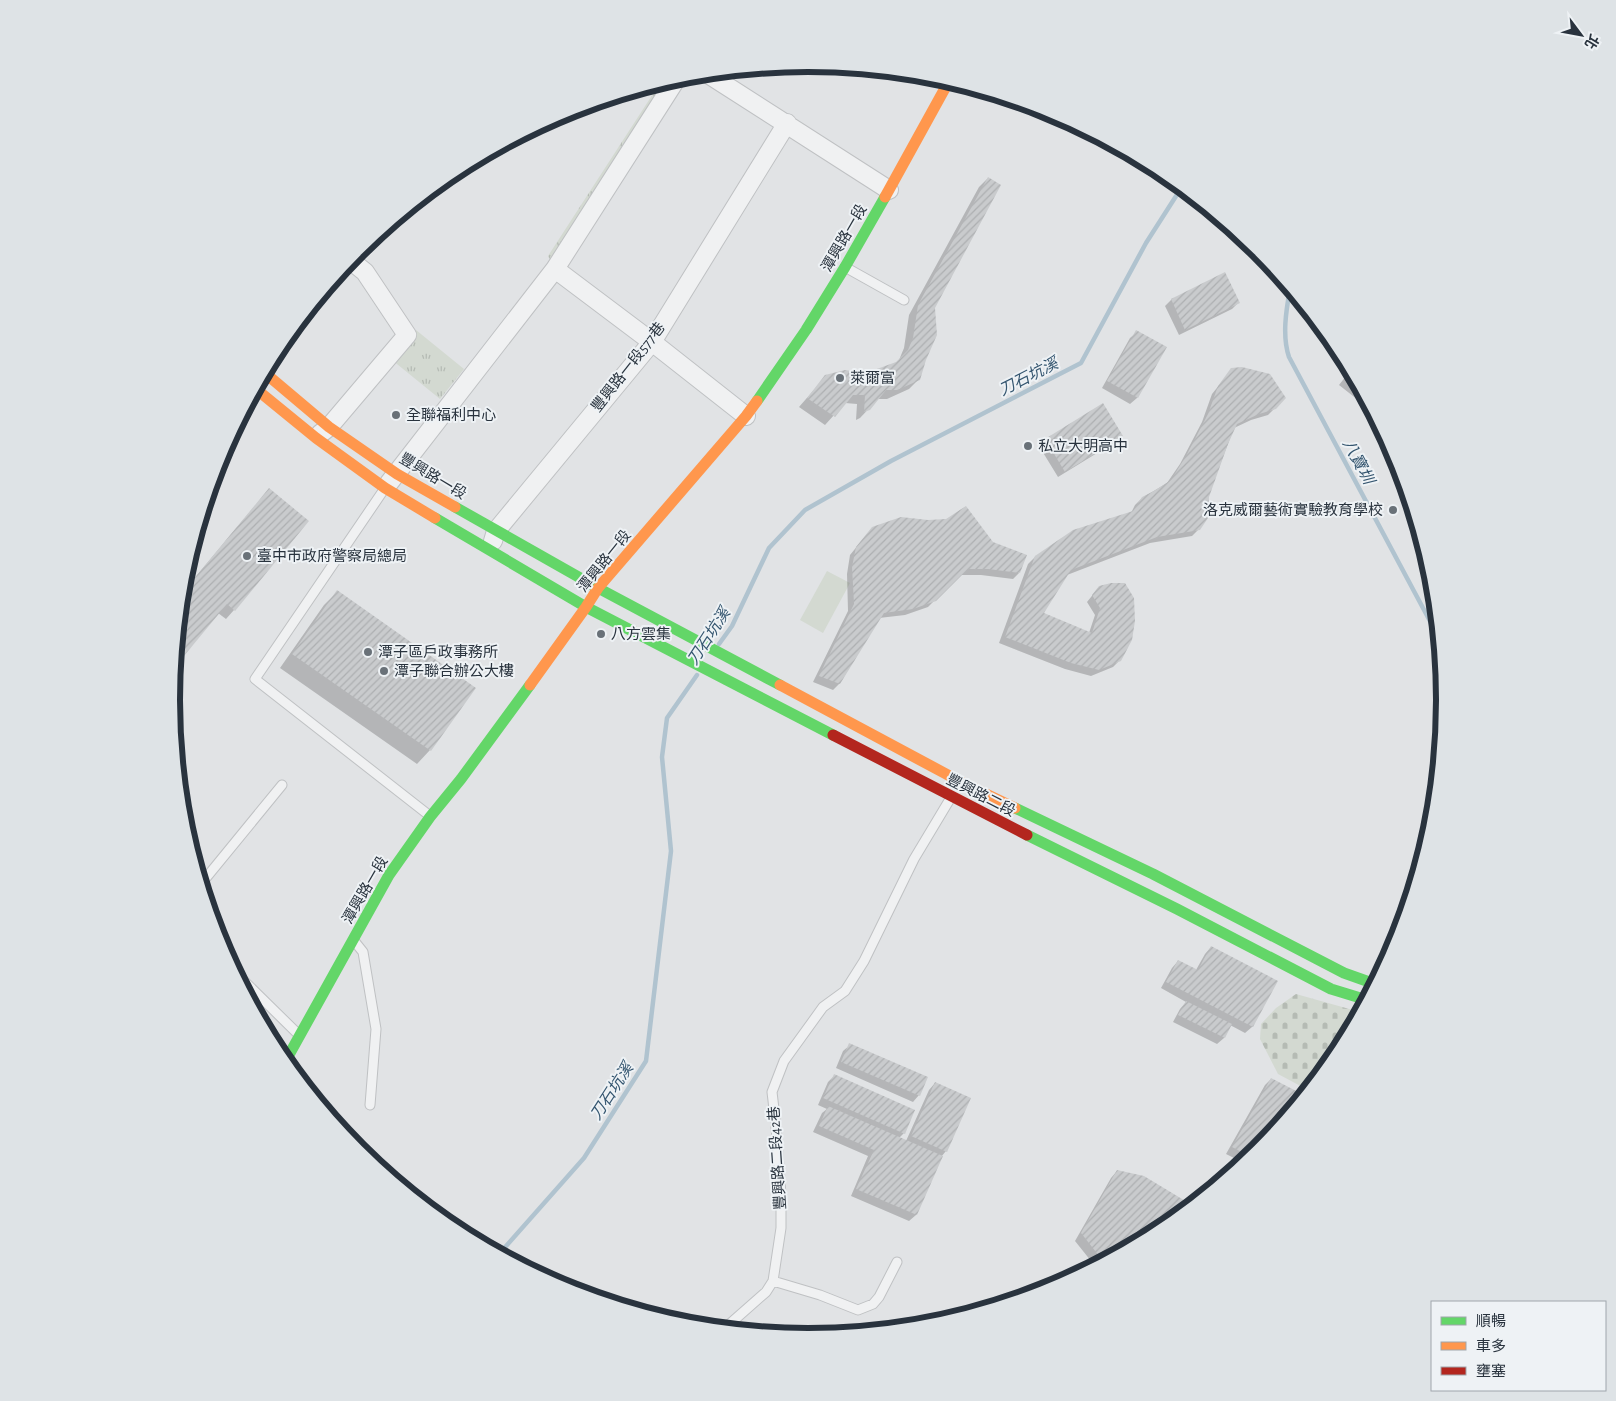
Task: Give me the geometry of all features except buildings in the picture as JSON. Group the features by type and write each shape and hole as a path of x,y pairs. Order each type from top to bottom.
{"street":[{"path":"717,80 889,190"},
{"path":"385,488 555,269 670,88"},
{"name":"潭興路一段","path":"290,1054 389,875 430,817 462,779 598,588 746,416 806,330 845,267 945,88"},
{"name":"豐興路一段577巷","path":"490,551 496,531 652,342 786,123"},
{"path":"316,438 329,427 407,335 365,272 356,265"},
{"path":"555,269 746,416"},
{"name":"豐興路一段","path":"270,377 329,427 397,474 598,588"},
{"path":"261,393 316,438 385,488 586,607"},
{"name":"豐興路二段","path":"598,588 961,782 1153,874 1344,973 1369,982"},
{"name":"豐興路二段","path":"586,607 951,797 1177,909 1331,989 1361,998"}],"lane":[{"path":"845,267 904,300"},
{"path":"385,488 256,679 430,817"},
{"name":"豐興路二段42巷","path":"773,1282 781,1228 781,1195 772,1092 784,1060 823,1007 845,991 864,961 914,859 961,782"},
{"path":"206,878 282,785"},
{"path":"354,940 363,952 376,1029 370,1105"},
{"path":"249,986 300,1036"},
{"path":"730,1323 766,1292 773,1282 820,1295 858,1310 873,1304 879,1297 898,1262"}],"green space":[{"path":"665,89 555,269 548,256 654,92"},
{"path":"416,330 464,369 440,399 392,360"},
{"path":"827,571 850,583 823,633 800,620"},
{"path":"1296,994 1354,1010 1303,1087 1278,1074 1260,1039 1261,1024 1276,1008"}],"waterway":[{"name":"刀石坑溪","path":"719,644 732,626 769,548 805,510 891,461 1081,363 1146,243 1178,193"},
{"name":"八寶圳","path":"1289,297 1285,332 1289,357 1431,624"},
{"name":"刀石坑溪","path":"503,1249 584,1158 646,1061 671,851 662,757 667,718 697,675"}],"traffic: fast":[{"path":"757,401 806,330 885,197"},
{"path":"455,507 598,588 780,685"},
{"path":"435,518 586,607 833,735"},
{"path":"289,1054 389,875 430,817 461,779 530,685"},
{"path":"1015,808 1153,874 1344,973 1369,982"},
{"path":"1027,835 1177,909 1331,989 1361,998"}],"traffic: slow":[{"path":"885,197 945,88"},
{"path":"270,377 329,427 397,474 455,507"},
{"path":"261,393 316,438 385,488 435,518"},
{"path":"530,685 598,588 757,401"},
{"path":"780,685 961,782 1015,808"}],"traffic: jam":[{"path":"833,735 1027,835"}],"place":[{"name":"萊爾富","path":"840,378"},
{"name":"全聯福利中心","path":"396,415"},
{"name":"私立大明高中","path":"1028,446"},
{"name":"洛克威爾藝術實驗教育學校","path":"1393,510"},
{"name":"臺中市政府警察局總局","path":"247,556"},
{"name":"八方雲集","path":"601,634"},
{"name":"潭子區戶政事務所","path":"368,652"},
{"name":"潭子聯合辦公大樓","path":"384,671"}]}
